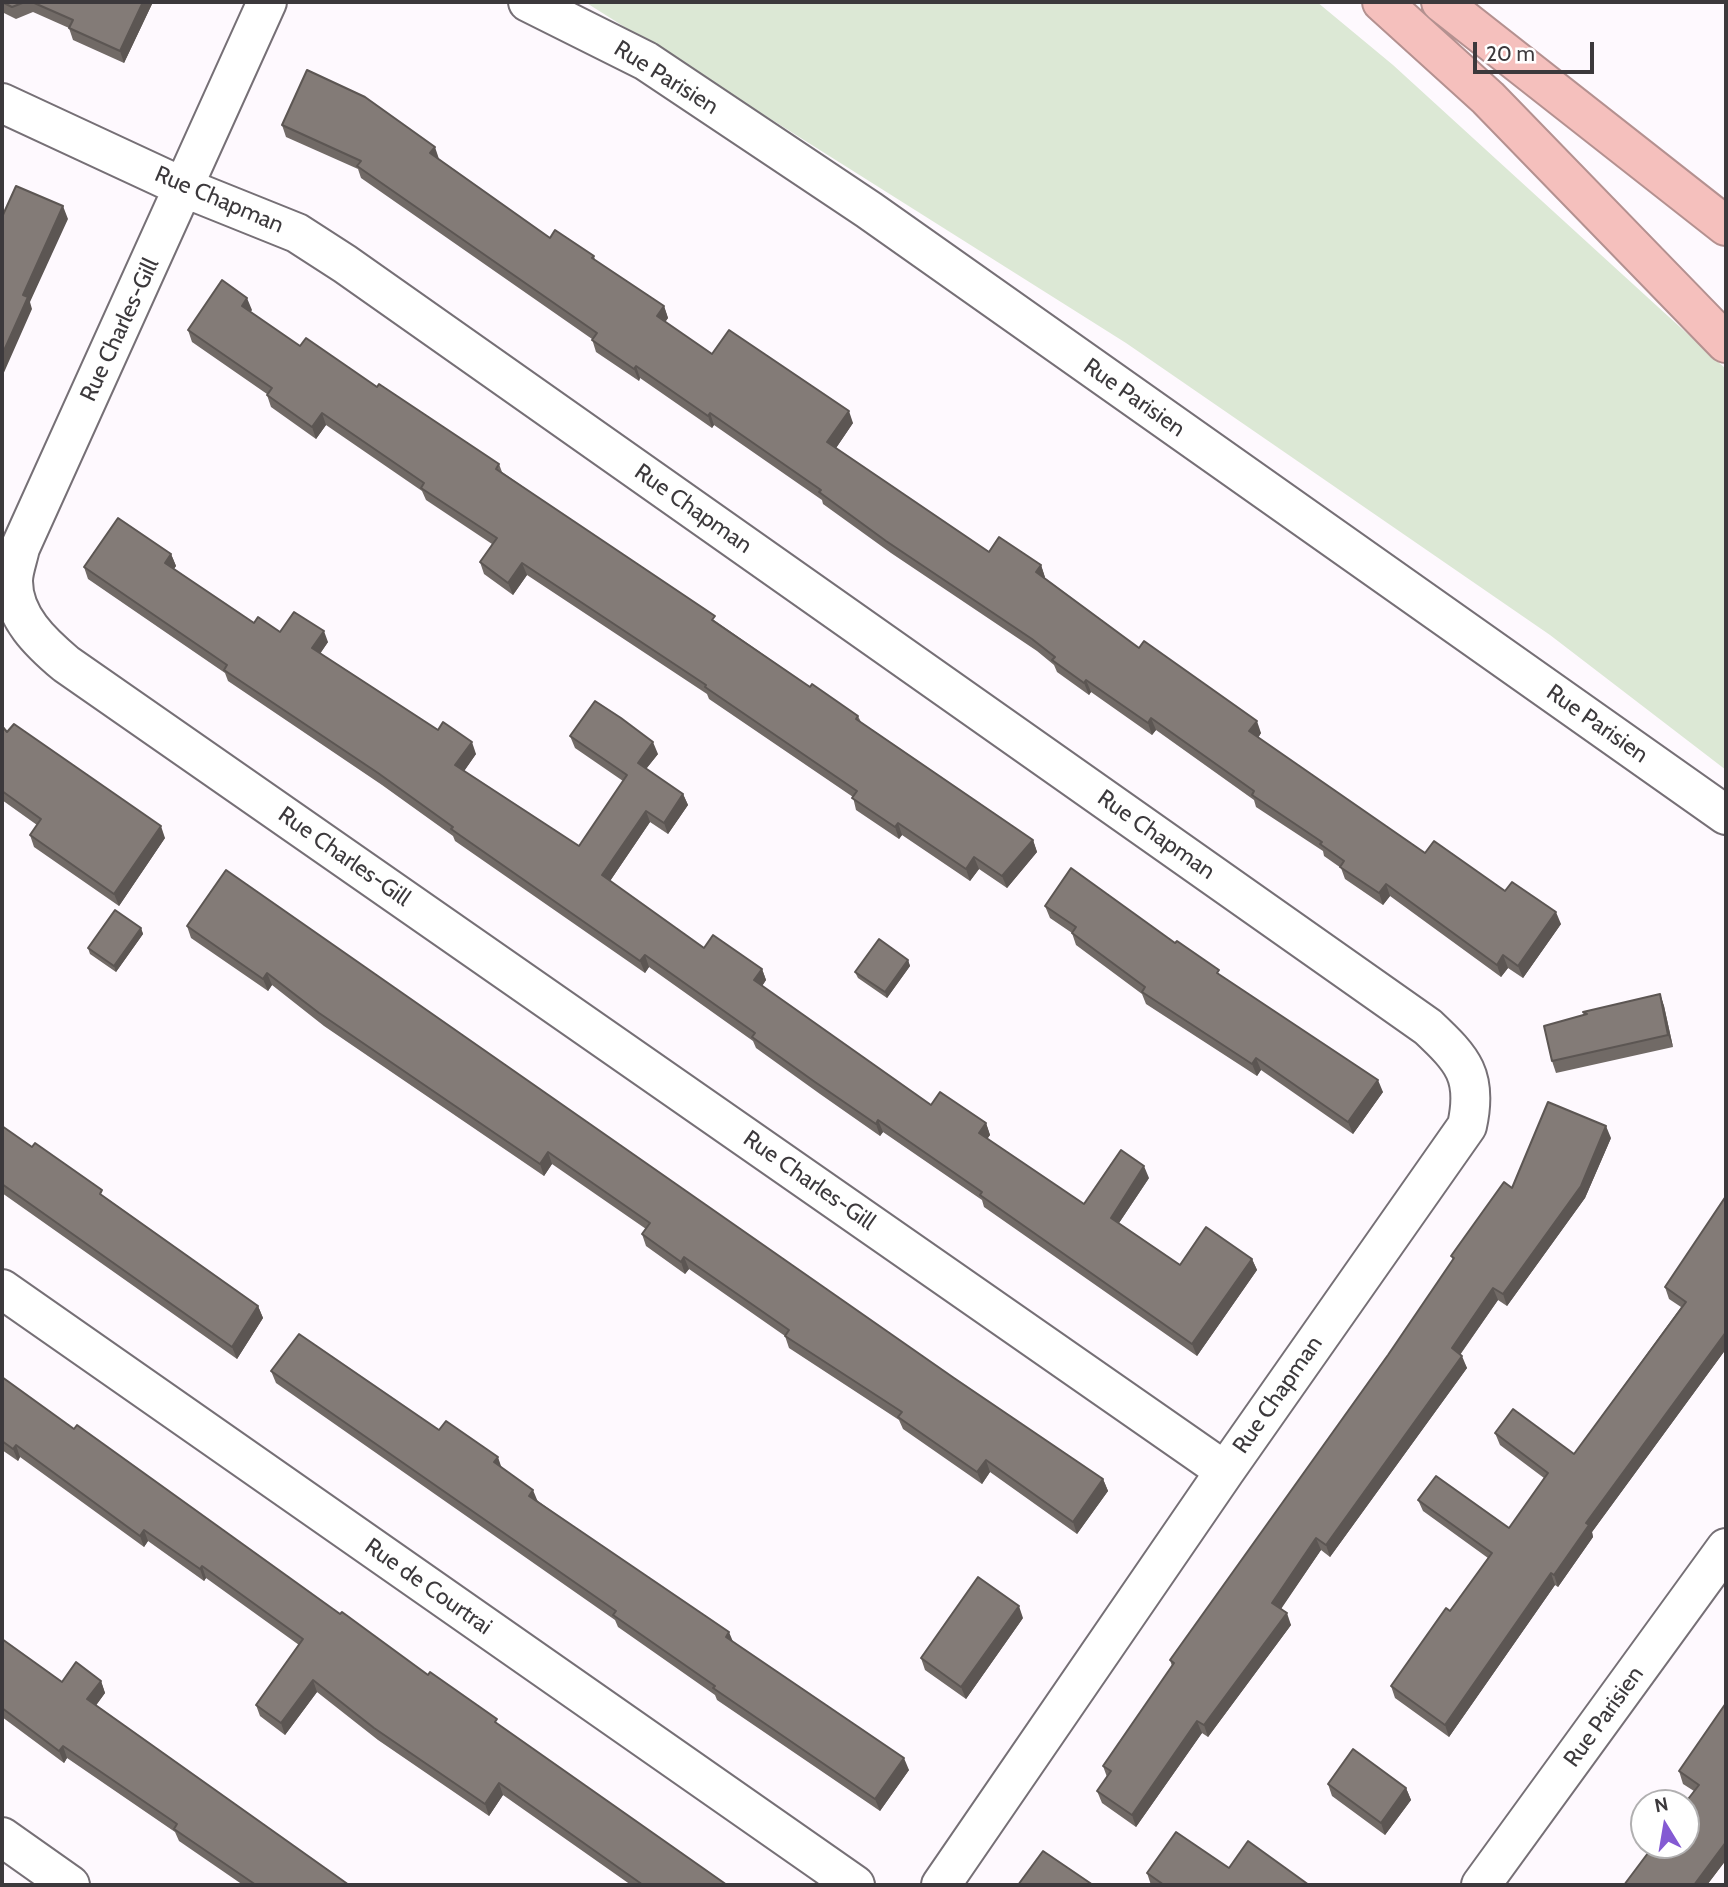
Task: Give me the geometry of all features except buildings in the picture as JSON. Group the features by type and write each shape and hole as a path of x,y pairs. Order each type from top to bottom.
{"highway":[{"path":"1382,2 1488,98 1726,343"},
{"path":"1441,2 1726,226"}],"street":[{"name":"Rue Charles-Gill","path":"267,2 20,548 13,581 22,615 37,639 77,672 1225,1471"},
{"name":"Rue Parisien","path":"528,2 646,61 858,203 1726,815"},
{"name":"Rue Chapman","path":"2,103 185,188 297,233 345,264 1427,1027 1452,1050 1469,1078 1473,1100 1467,1126 1225,1471 941,1885"},
{"name":"Rue de Courtrai","path":"2,1289 855,1885"},
{"name":"Rue Parisien","path":"1481,1885 1726,1548"},
{"path":"2,1837 70,1885"}],"green space":[{"path":"585,2 1317,2 1393,65 1726,369 1726,770 1550,635 1126,343"}]}
